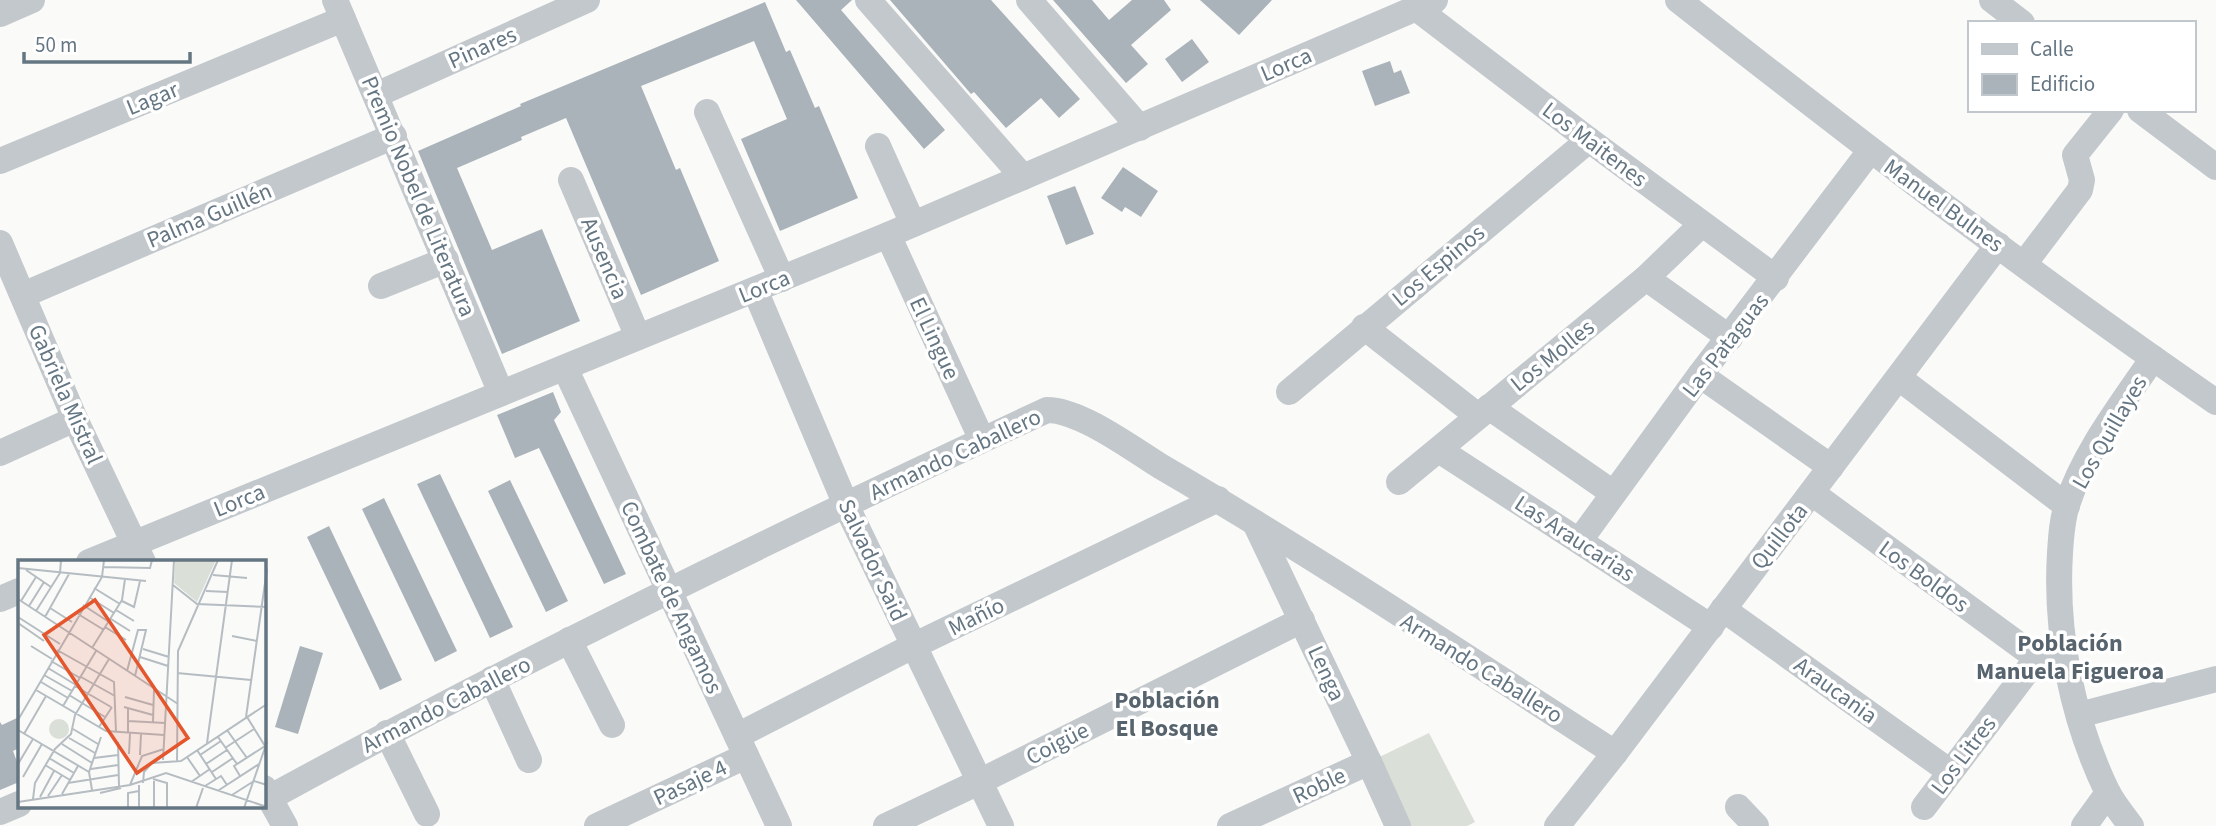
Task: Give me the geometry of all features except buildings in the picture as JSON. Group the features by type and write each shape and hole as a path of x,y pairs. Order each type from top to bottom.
{"street":[{"path":"0,14 32,0"},
{"name":"Pinares","path":"376,95 587,0"},
{"path":"868,0 1023,177"},
{"path":"1029,0 1140,128"},
{"name":"Manuel Bulnes","path":"1678,0 1870,151 2216,402"},
{"path":"1992,0 2019,21"},
{"name":"Lorca","path":"100,560 138,553 501,393 888,235 1426,4"},
{"name":"Los Maitenes","path":"1426,4 1589,140 1776,278"},
{"name":"Premio Nobel de Literatura","path":"339,9 501,393"},
{"name":"Lagar","path":"0,161 339,9"},
{"path":"707,112 782,279"},
{"path":"2024,264 2080,190 2082,180 2075,155 2109,112"},
{"path":"2143,112 2216,167"},
{"name":"Palma Guillén","path":"23,295 394,136"},
{"name":"Los Espinos","path":"1289,392 1589,140"},
{"path":"878,146 913,224"},
{"name":"Las Pataguas","path":"1580,540 1700,375 1870,151"},
{"name":"Ausencia","path":"571,180 639,337"},
{"name":"Los Molles","path":"1399,482 1646,278 1702,224"},
{"name":"El Lingue","path":"888,235 982,440"},
{"name":"Quillota","path":"1557,826 1998,245"},
{"name":"Gabriela Mistral","path":"1,249 75,419 138,553"},
{"path":"381,286 446,260"},
{"path":"1646,278 1730,338"},
{"name":"Salvador Said","path":"755,290 846,505 1001,826"},
{"path":"1364,327 1483,411 1613,493"},
{"name":"Los Quillayes","path":"2131,826 2108,793 2085,738 2062,648 2058,582 2067,506 2089,457 2153,358"},
{"name":"Combate de Angamos","path":"565,368 779,826"},
{"path":"1700,375 1831,467"},
{"path":"1899,378 2067,506"},
{"name":"Armando Caballero","path":"267,793 569,640 1047,410 1058,410 1084,421 1217,499 1615,752"},
{"path":"0,453 75,419"},
{"name":"Las Araucarias","path":"1439,450 1580,540 1717,618"},
{"name":"Los Boldos","path":"1812,493 2037,658"},
{"name":"Mañío","path":"741,746 913,646 1217,499"},
{"name":"Lenga","path":"1254,522 1398,826"},
{"path":"0,599 18,591"},
{"name":"Araucania","path":"1717,618 1949,771"},
{"name":"Coigüe","path":"886,826 1302,620"},
{"path":"569,640 612,724"},
{"path":"2037,658 2062,648"},
{"name":"Los Litres","path":"1924,807 2037,658"},
{"path":"492,679 529,760"},
{"path":"2079,715 2216,680"},
{"path":"387,733 428,814"},
{"name":"Pasaje 4","path":"597,826 741,746"},
{"name":"Roble","path":"1230,826 1369,762"},
{"path":"267,793 285,826"},
{"path":"2084,826 2108,793"},
{"path":"0,812 18,804"},
{"path":"1738,807 1756,826"}],"shaded area":[{"path":"1429,733 1475,822 1467,826 1404,826 1369,762"}],"district":[{"name":"Población Manuela Figueroa","path":"2070,657"},
{"name":"Población El Bosque","path":"1167,714"}]}
